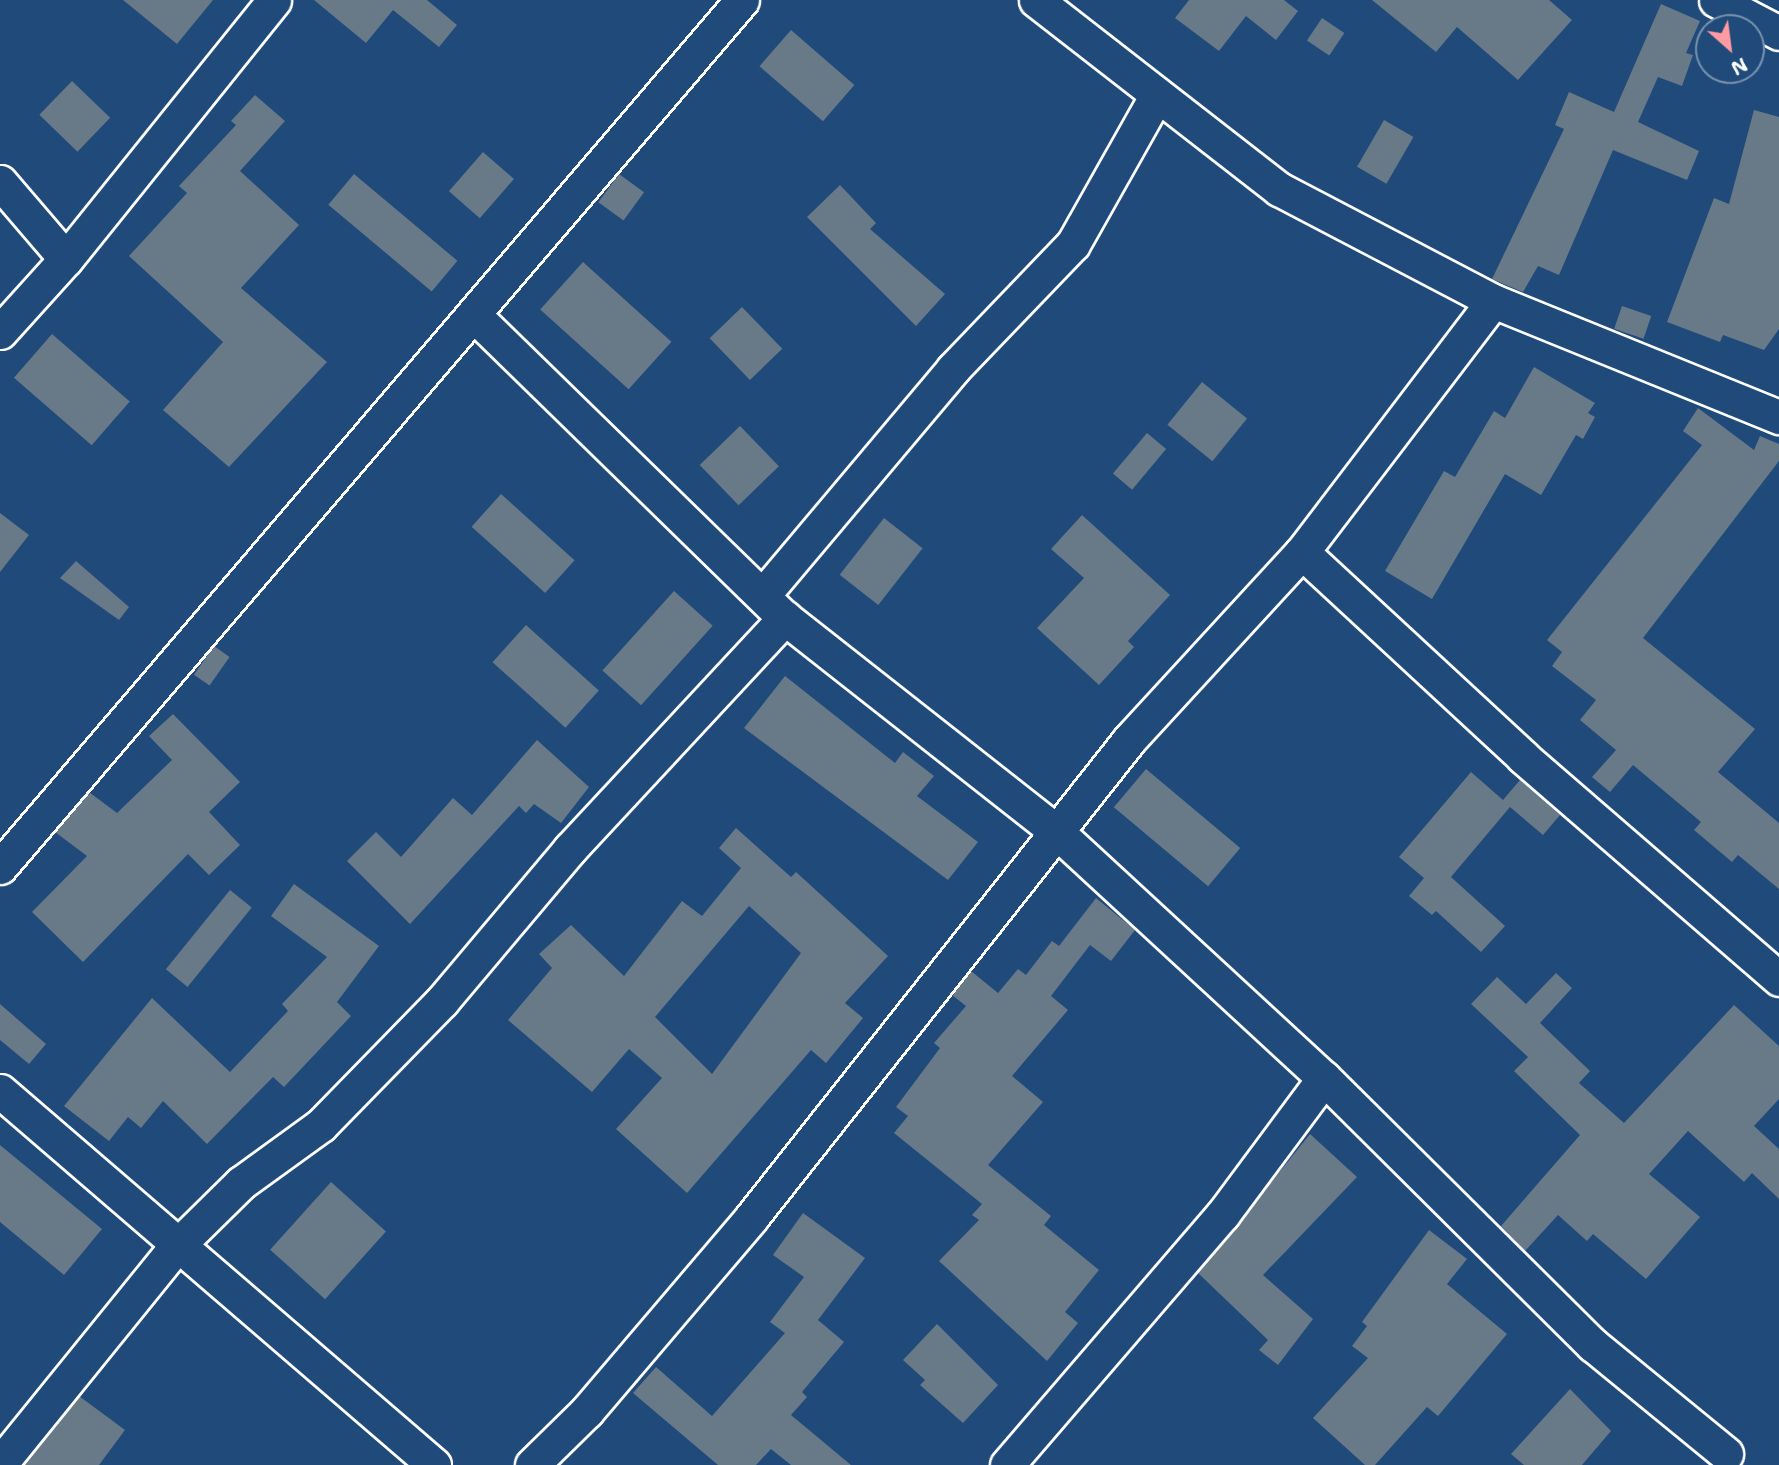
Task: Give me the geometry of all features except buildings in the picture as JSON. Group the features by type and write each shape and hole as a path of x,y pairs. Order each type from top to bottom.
{"street":[{"path":"0,332 66,258 274,0"},
{"path":"0,867 742,0"},
{"path":"1036,0 1279,189 1493,301 1779,417"},
{"path":"1716,0 1779,33"},
{"path":"0,1464 175,1248 241,1184 321,1125 442,1001 774,607 953,369 1073,244 1157,95"},
{"path":"0,182 66,258"},
{"path":"532,1465 587,1410 751,1218 1129,740 1302,552 1493,301"},
{"path":"474,315 774,607 1056,831 1324,1078 1592,1345 1726,1454"},
{"path":"1302,552 1523,757 1779,979"},
{"path":"1007,1465 1223,1214 1324,1078"},
{"path":"0,1091 175,1248 434,1465"}]}
